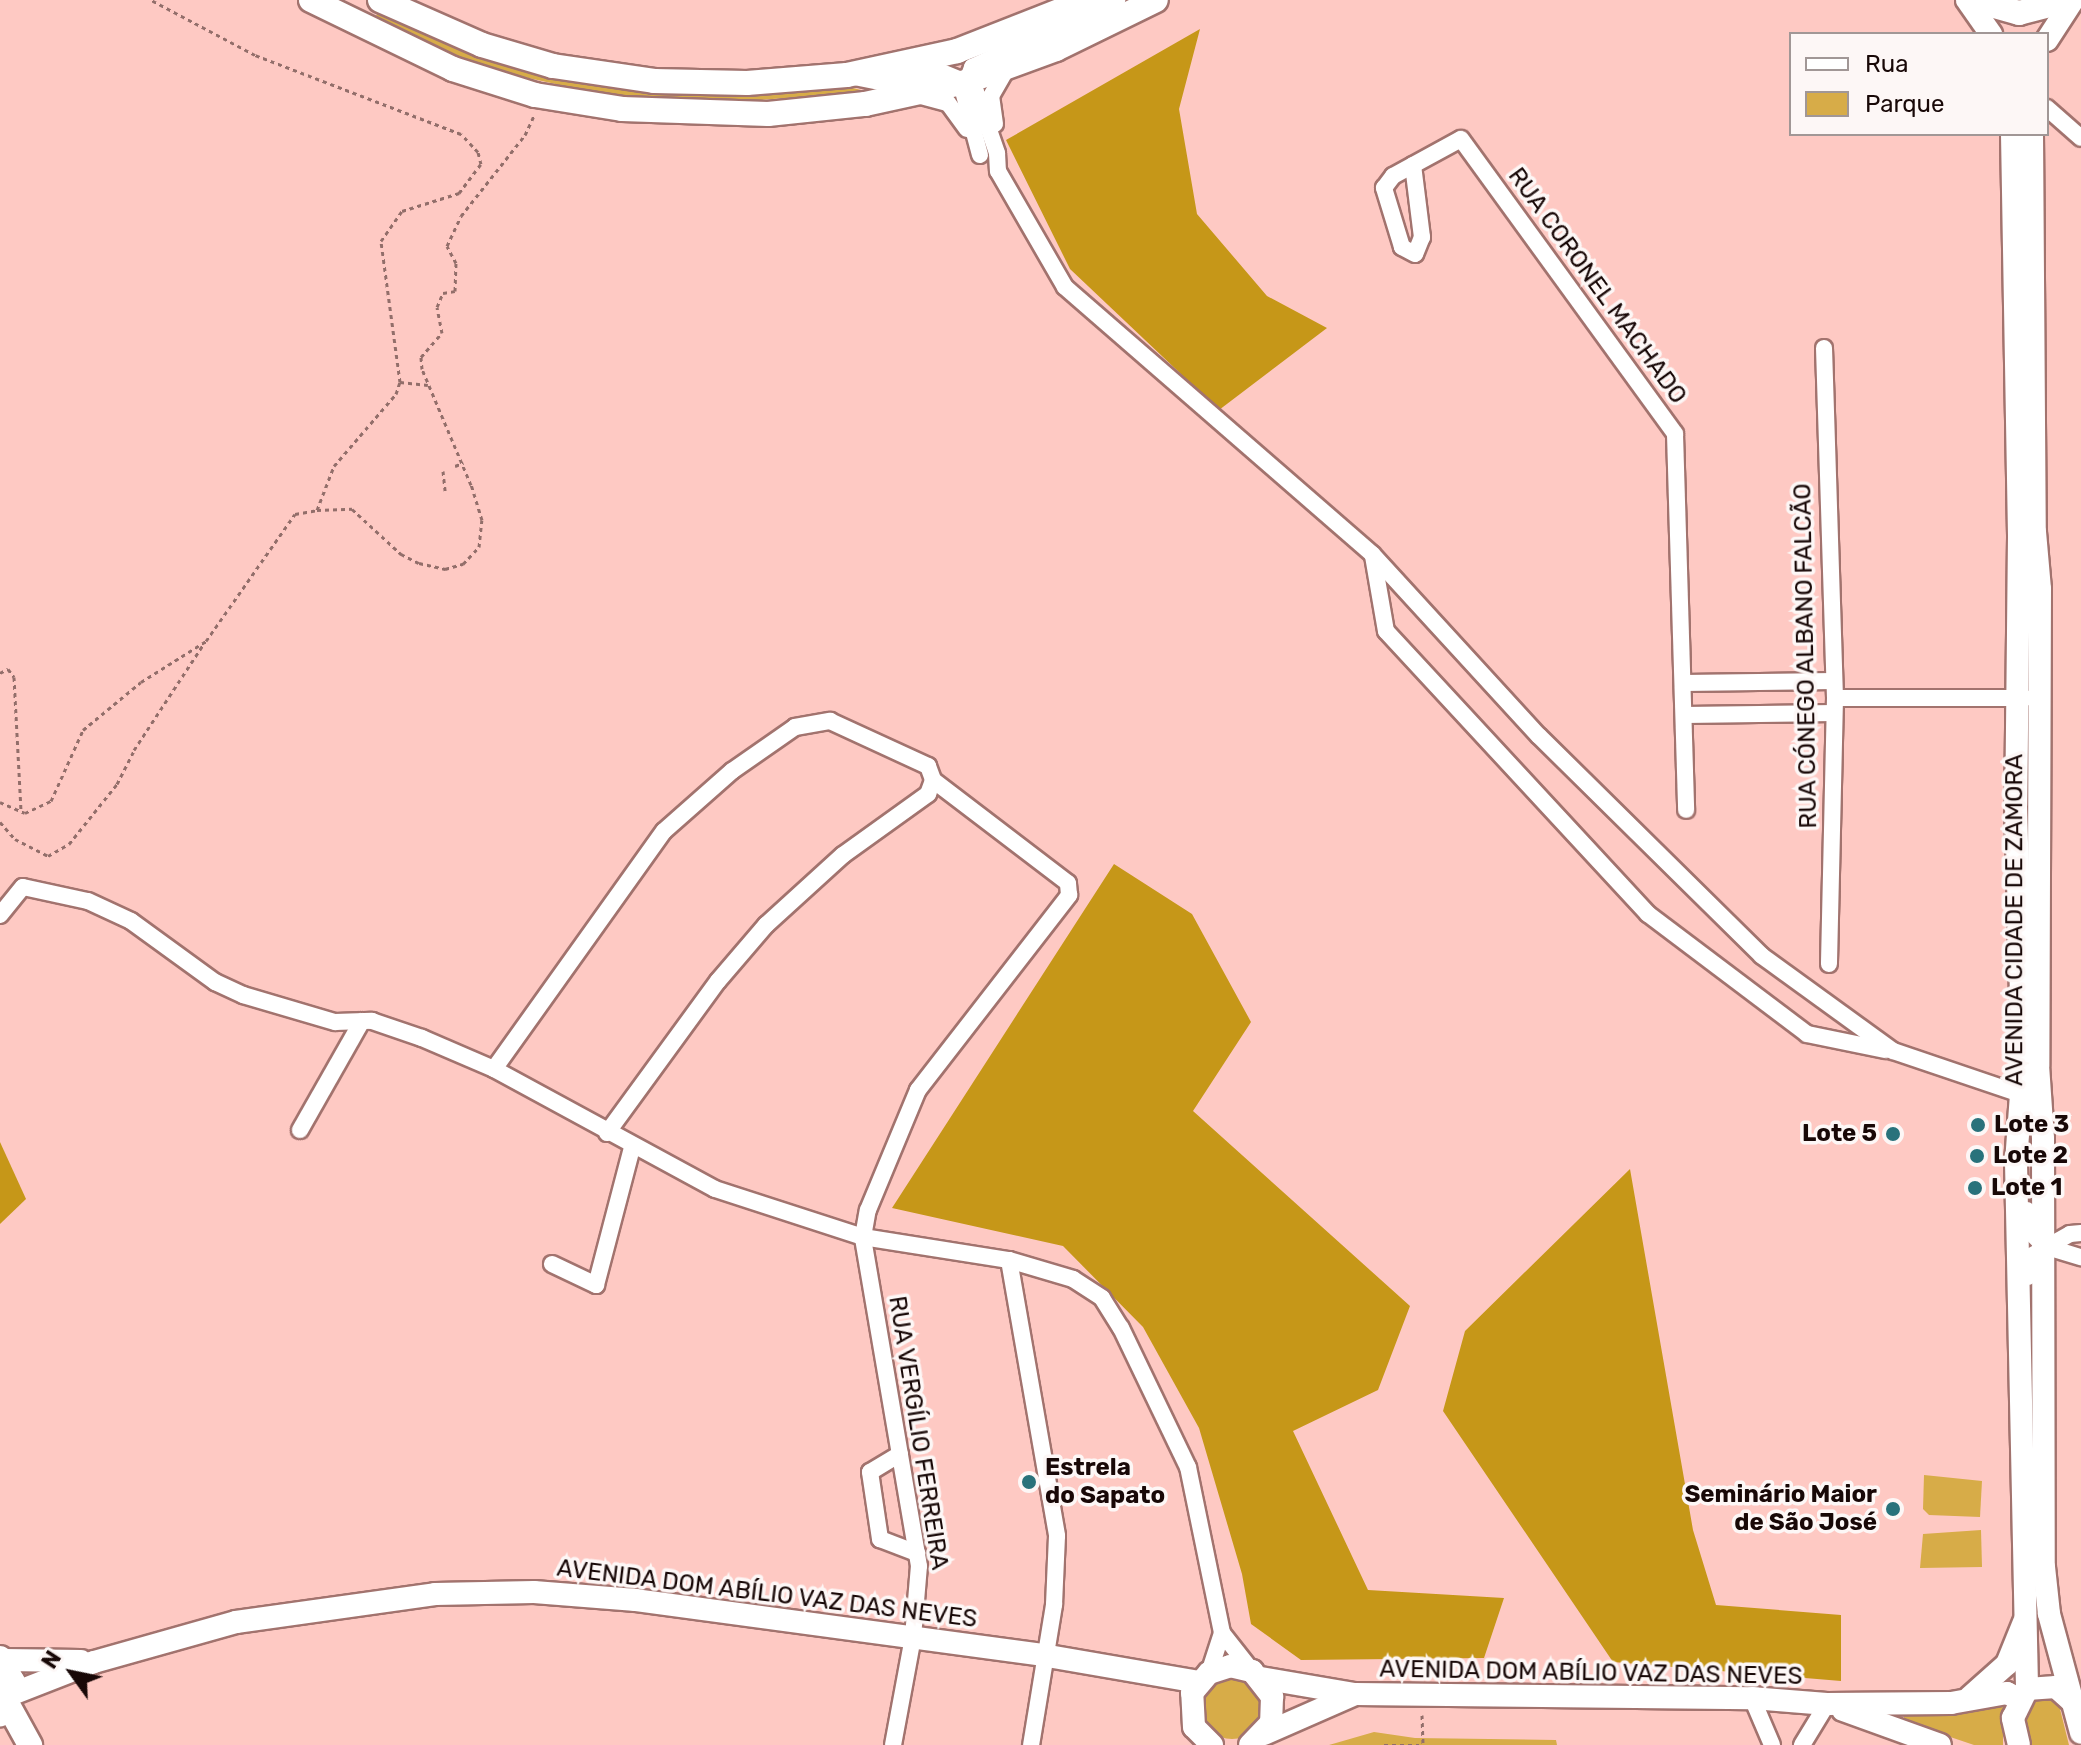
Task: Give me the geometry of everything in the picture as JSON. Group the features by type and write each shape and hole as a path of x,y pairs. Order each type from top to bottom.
{"main road":[{"path":"311,0 453,69 535,95 622,109 768,114 907,94 966,82 1007,67 1156,0"},
{"path":"380,0 482,45 553,66 654,81 747,83 847,75 957,51 1087,0"},
{"path":"1970,0 2019,13 2071,0"},
{"path":"2,1659 7,1705 30,1745"}],"street":[{"path":"980,155 963,91 976,62 1117,0"},
{"path":"1970,0 1990,32"},
{"path":"2049,37 2071,0"},
{"path":"998,171 991,96 1007,67"},
{"path":"847,75 885,83 939,71 966,82 976,92 997,153"},
{"path":"907,94 948,103 980,155 998,171 1065,287 1372,554 1539,736 1762,956 1893,1051"},
{"path":"2049,110 2081,138"},
{"name":"AVENIDA CIDADE DE ZAMORA","path":"2012,136 2019,537 2015,700 2020,1094 2016,1162 2023,1338 2026,1616 2023,1694 2013,1718 2019,1745"},
{"name":"AVENIDA CIDADE DE ZAMORA","path":"2032,136 2035,532 2041,621 2038,1065 2044,1216 2044,1567 2049,1614 2081,1733"},
{"name":"RUA CORONEL MACHADO","path":"1413,165 1422,237 1415,254 1402,247 1395,234 1384,188 1413,165 1461,139 1675,434 1686,810"},
{"name":"RUA CÓNEGO ALBANO FALCÃO","path":"1824,348 1834,681 1829,964"},
{"path":"1372,554 1386,631 1648,914 1807,1034 1893,1051 2020,1094"},
{"path":"1685,715 2015,700 2032,689 2034,635 2041,621"},
{"path":"1684,683 1834,681"},
{"path":"2015,700 2034,718 2034,763 2042,780"},
{"path":"494,1069 664,831 732,771 795,727 830,721 928,766 933,780 1068,883 1069,895 918,1090 868,1210 863,1237"},
{"path":"607,1133 718,981 766,925 843,855 928,794 933,780"},
{"path":"0,915 23,887 34,885 131,921 215,982 243,995 335,1022 362,1021 422,1038 494,1069 632,1148 715,1189 863,1237 1009,1260 1073,1279 1102,1298 1121,1328 1188,1467 1222,1633 1257,1675 1273,1710 1257,1740"},
{"path":"300,1130 362,1021"},
{"path":"552,1264 596,1285 632,1148"},
{"path":"2016,1162 2027,1193 2028,1230 2044,1246 2075,1257"},
{"path":"2044,1216 2076,1234"},
{"path":"2023,1338 2029,1257 2044,1246 2076,1234"},
{"name":"RUA VERGÍLIO FERREIRA","path":"863,1237 917,1553 913,1637 893,1745"},
{"path":"2044,1282 2056,1259 2075,1257"},
{"path":"1009,1260 1057,1536 1048,1656 1031,1745"},
{"path":"900,1454 870,1472 880,1539 917,1553"},
{"name":"AVENIDA DOM ABÍLIO VAZ DAS NEVES","path":"94,1662 236,1622 435,1594 534,1592 636,1600 1048,1656 1156,1675 1204,1677 1230,1666 1257,1675 1355,1694 1752,1698 1827,1704 1951,1703 1970,1697 2023,1694 2056,1687 2074,1703"},
{"path":"1970,1697 2007,1664 2026,1616"},
{"path":"1200,1736 1192,1693 1204,1677 1222,1633"},
{"path":"2,1659 94,1662"},
{"path":"7,1705 94,1662"},
{"path":"1156,1675 1200,1736"},
{"path":"1257,1740 1355,1694"},
{"path":"1752,1698 1772,1745"},
{"path":"1802,1745 1827,1704"},
{"name":"AVENIDA DOM ABÍLIO VAZ DAS NEVES","path":"1827,1704 1940,1745"}],"path":[{"path":"151,0 255,55 461,134 478,152 481,164 459,193 402,211 381,241 400,382 396,394 334,466 317,510"},
{"path":"0,822 15,839 48,856 69,844 117,784 134,750 295,514 352,509 401,554 419,563 445,569 463,564 479,547 483,534 463,463 429,385 421,357 442,333 437,307 443,293 455,291 456,263 447,246 461,216 525,135 535,95"},
{"path":"400,382 429,385"},
{"path":"455,466 463,463"},
{"path":"443,471 445,491"},
{"path":"0,802 21,811 51,801 83,730 141,682 206,641"},
{"path":"0,673 8,669 14,677 21,811"},
{"path":"1384,1745 1421,1745 1422,1696"}],"green space":[{"path":"378,13 489,60 594,85 658,92 849,87 869,92 718,103 601,94 492,70 373,20"},
{"path":"1924,1475 1982,1481 1980,1517 1929,1515 1923,1509"},
{"path":"1981,1530 1982,1567 1920,1568 1923,1534"},
{"path":"1232,1679 1244,1681 1253,1688 1260,1697 1260,1721 1253,1730 1244,1737 1232,1739 1220,1737 1211,1730 1204,1721 1202,1709 1204,1697 1211,1688 1220,1681"},
{"path":"2039,1697 2058,1701 2069,1745 2032,1745 2025,1717"},
{"path":"2003,1700 2003,1745 1974,1745 1903,1721 1905,1713"},
{"path":"1374,1732 1415,1738 1556,1740 1557,1745 1329,1745"}],"shaded area":[{"path":"1200,29 1179,109 1197,214 1267,296 1327,328 1219,410 1070,269 1006,140"},
{"path":"1114,864 1192,914 1251,1022 1193,1111 1410,1306 1378,1390 1293,1431 1368,1590 1504,1598 1484,1658 1301,1660 1251,1624 1242,1574 1199,1428 1143,1327 1063,1246 892,1208"},
{"path":"0,1142 26,1199 0,1224"},
{"path":"1630,1169 1693,1530 1716,1605 1841,1615 1841,1681 1613,1662 1443,1411 1465,1331"}],"place":[{"name":"Lote 3","path":"1978,1125"},
{"name":"Lote 5","path":"1893,1134"},
{"name":"Lote 2","path":"1977,1156"},
{"name":"Lote 1","path":"1975,1188"},
{"name":"Estrela do Sapato","path":"1029,1482"},
{"name":"Seminário Maior de São José","path":"1893,1509"}]}
